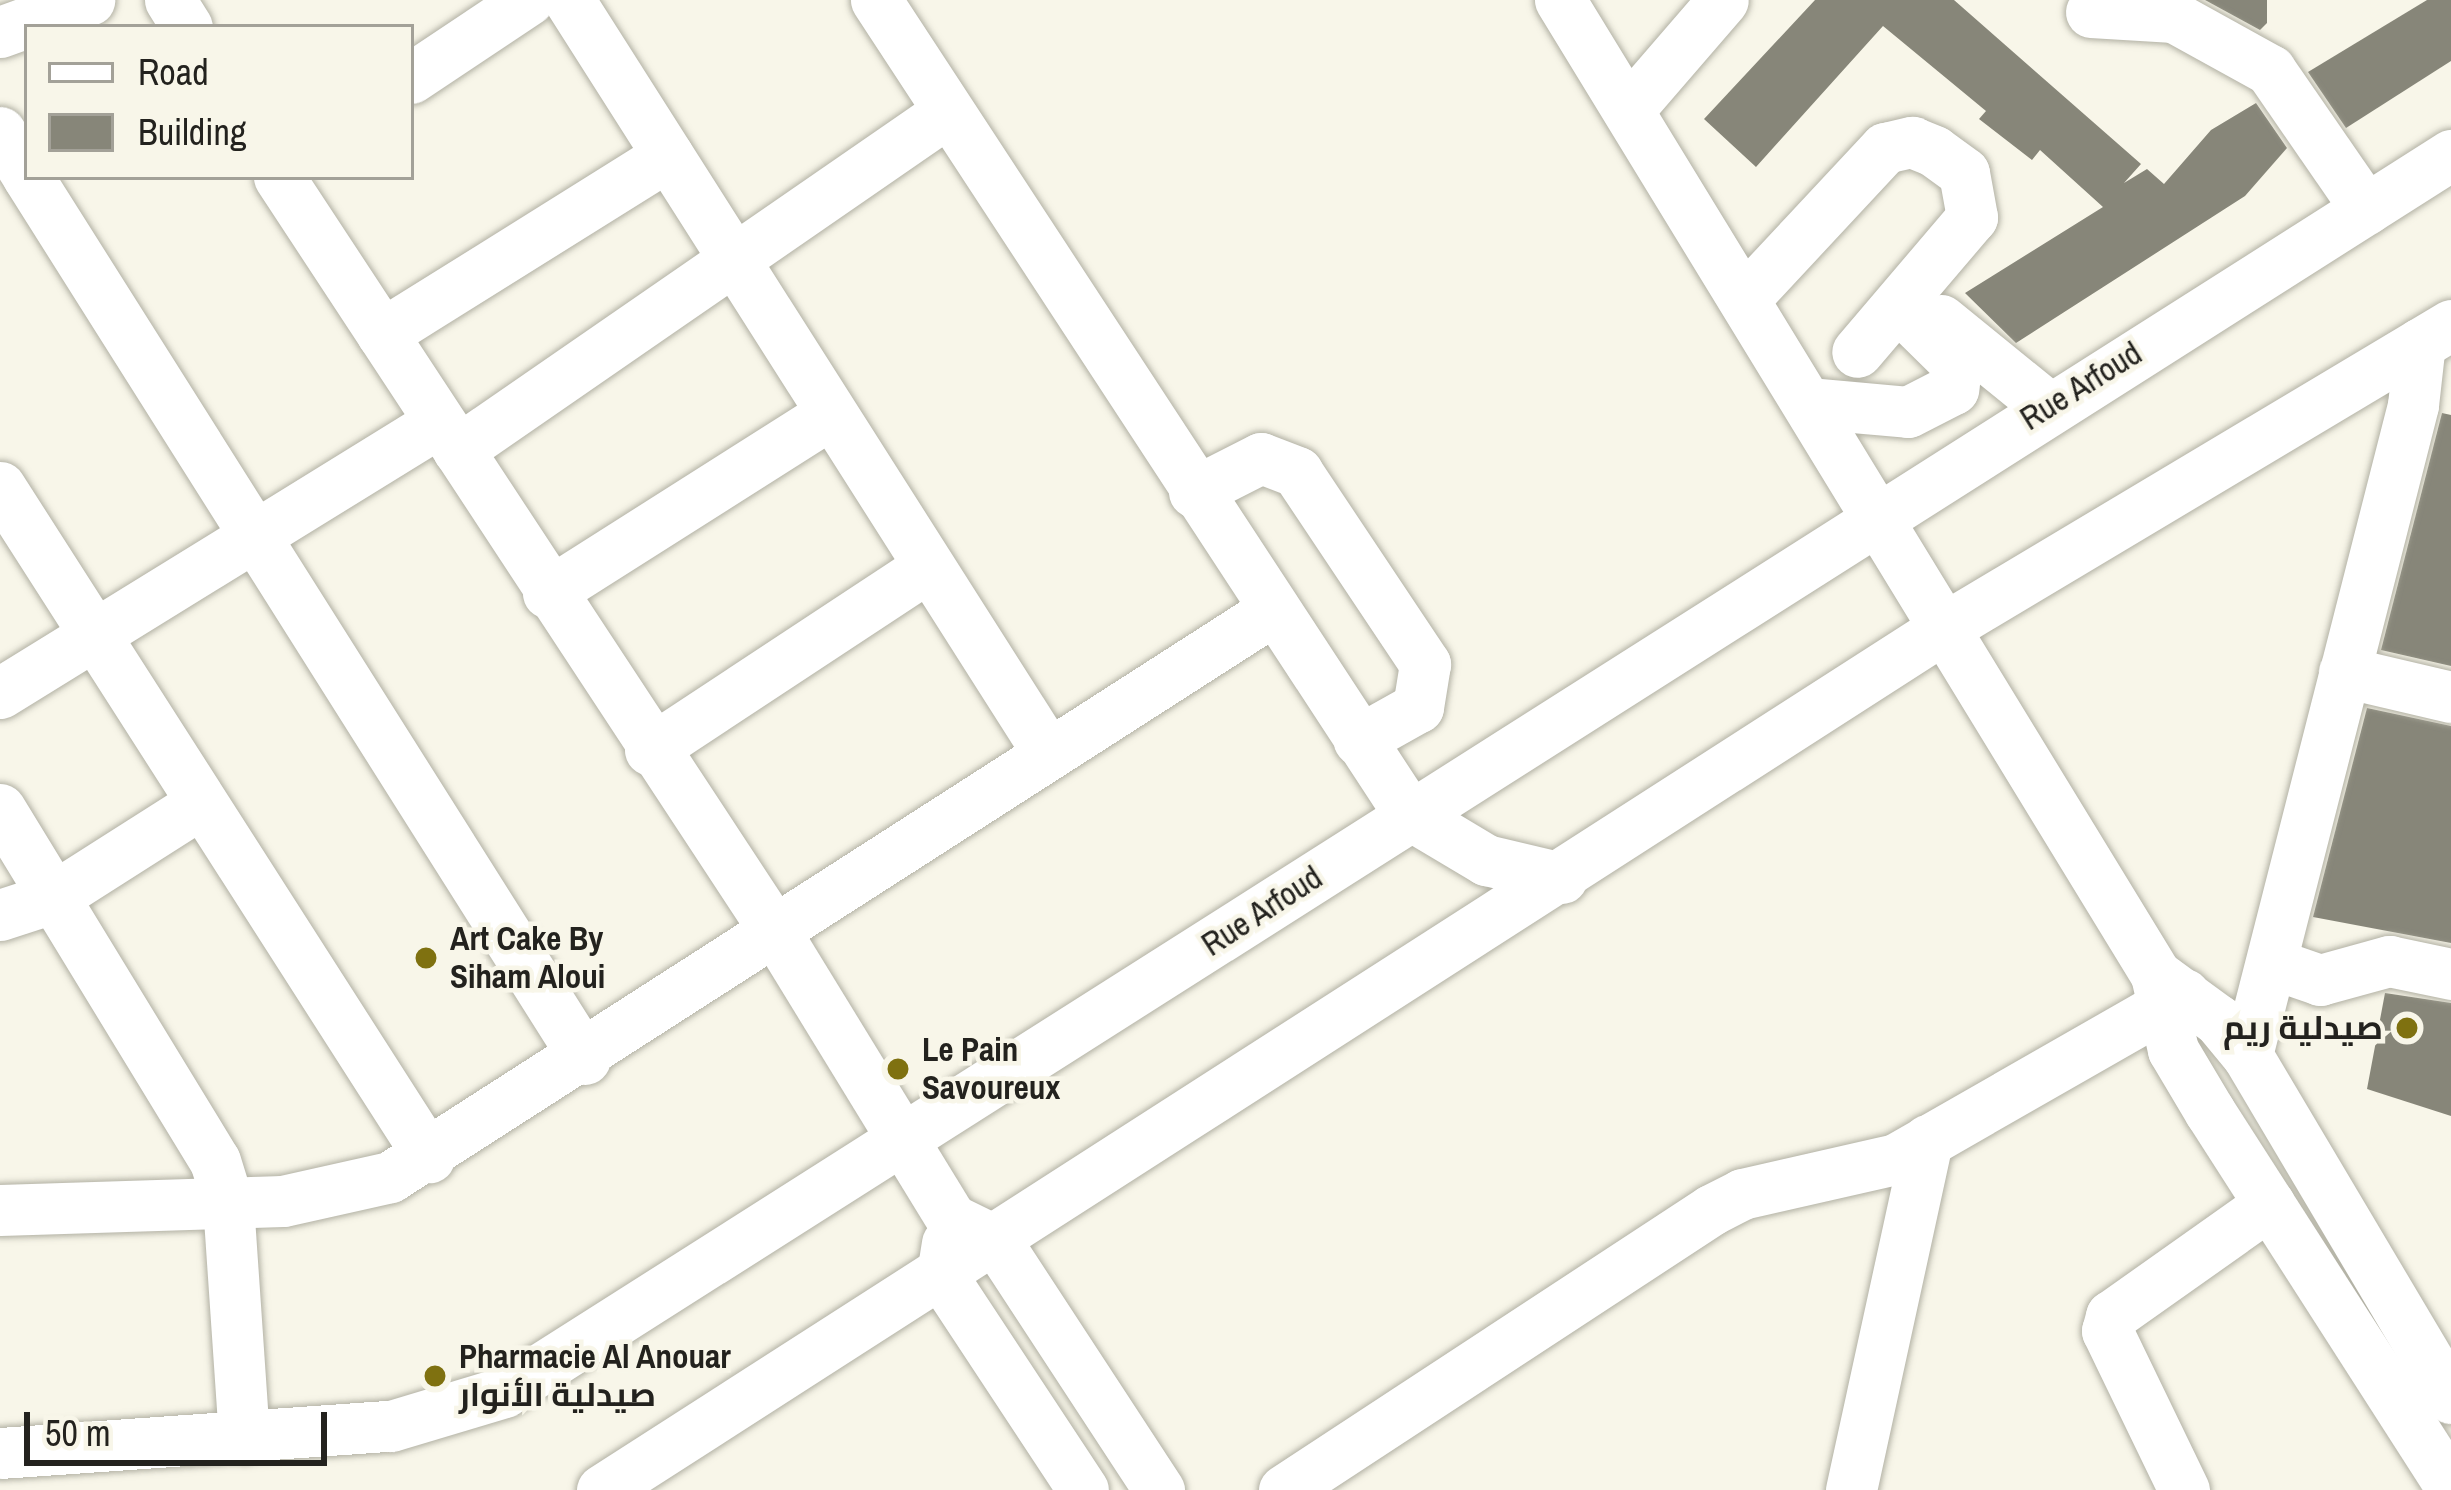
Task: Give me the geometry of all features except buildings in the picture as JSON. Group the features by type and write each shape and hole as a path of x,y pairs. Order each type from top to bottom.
{"street":[{"path":"0,32 89,0"},
{"path":"414,76 528,0"},
{"path":"568,0 924,569 1048,753"},
{"path":"875,0 1409,814 1486,860 1562,878"},
{"path":"1628,110 1723,0"},
{"path":"1564,2 1949,626 2168,992 2247,1055 2451,1398"},
{"path":"2091,12 2174,17 2270,70 2366,209"},
{"path":"0,693 254,537 448,436 734,265 946,113"},
{"path":"0,132 24,170"},
{"path":"1744,298 1885,148 1912,142 1964,173 1975,193 1972,217 1857,352"},
{"path":"382,334 668,154"},
{"name":"Rue Arfoud","path":"0,1453 431,1420 504,1392 1877,514 2451,155"},
{"path":"31,180 585,1059"},
{"path":"281,180 905,1136 1159,1490"},
{"path":"1904,299 2048,407"},
{"path":"1808,403 1908,412 1953,389 1957,364 1904,299"},
{"path":"2247,1055 2344,672 2432,412 2436,334"},
{"path":"602,1490 942,1276 973,1230 1562,878 1949,626 2436,334"},
{"path":"548,593 827,416"},
{"path":"1194,492 1261,458 1297,472 1429,681 1418,707 1359,740"},
{"path":"0,487 429,1157"},
{"path":"650,750 924,569"},
{"path":"0,1210 326,1197 429,1157 1272,611"},
{"path":"2344,672 2451,698"},
{"path":"0,915 52,898 201,803"},
{"path":"0,809 215,1161 228,1203 244,1437"},
{"path":"2271,963 2320,980 2389,961 2451,974"},
{"path":"1284,1490 1711,1210 1742,1194 1870,1170 2168,992"},
{"path":"2168,992 2174,1050 2451,1487"},
{"path":"1851,1490 1927,1140"},
{"path":"2185,1490 2107,1330 2111,1316 2270,1204"},
{"path":"942,1276 1070,1486"}],"place":[{"name":"Art Cake By Siham Aloui","path":"426,958"},
{"name":"صيدلية ريم","path":"2407,1028"},
{"name":"Le Pain Savoureux","path":"898,1069"},
{"name":"Pharmacie Al Anouar صيدلية الأنوار","path":"435,1376"}]}
